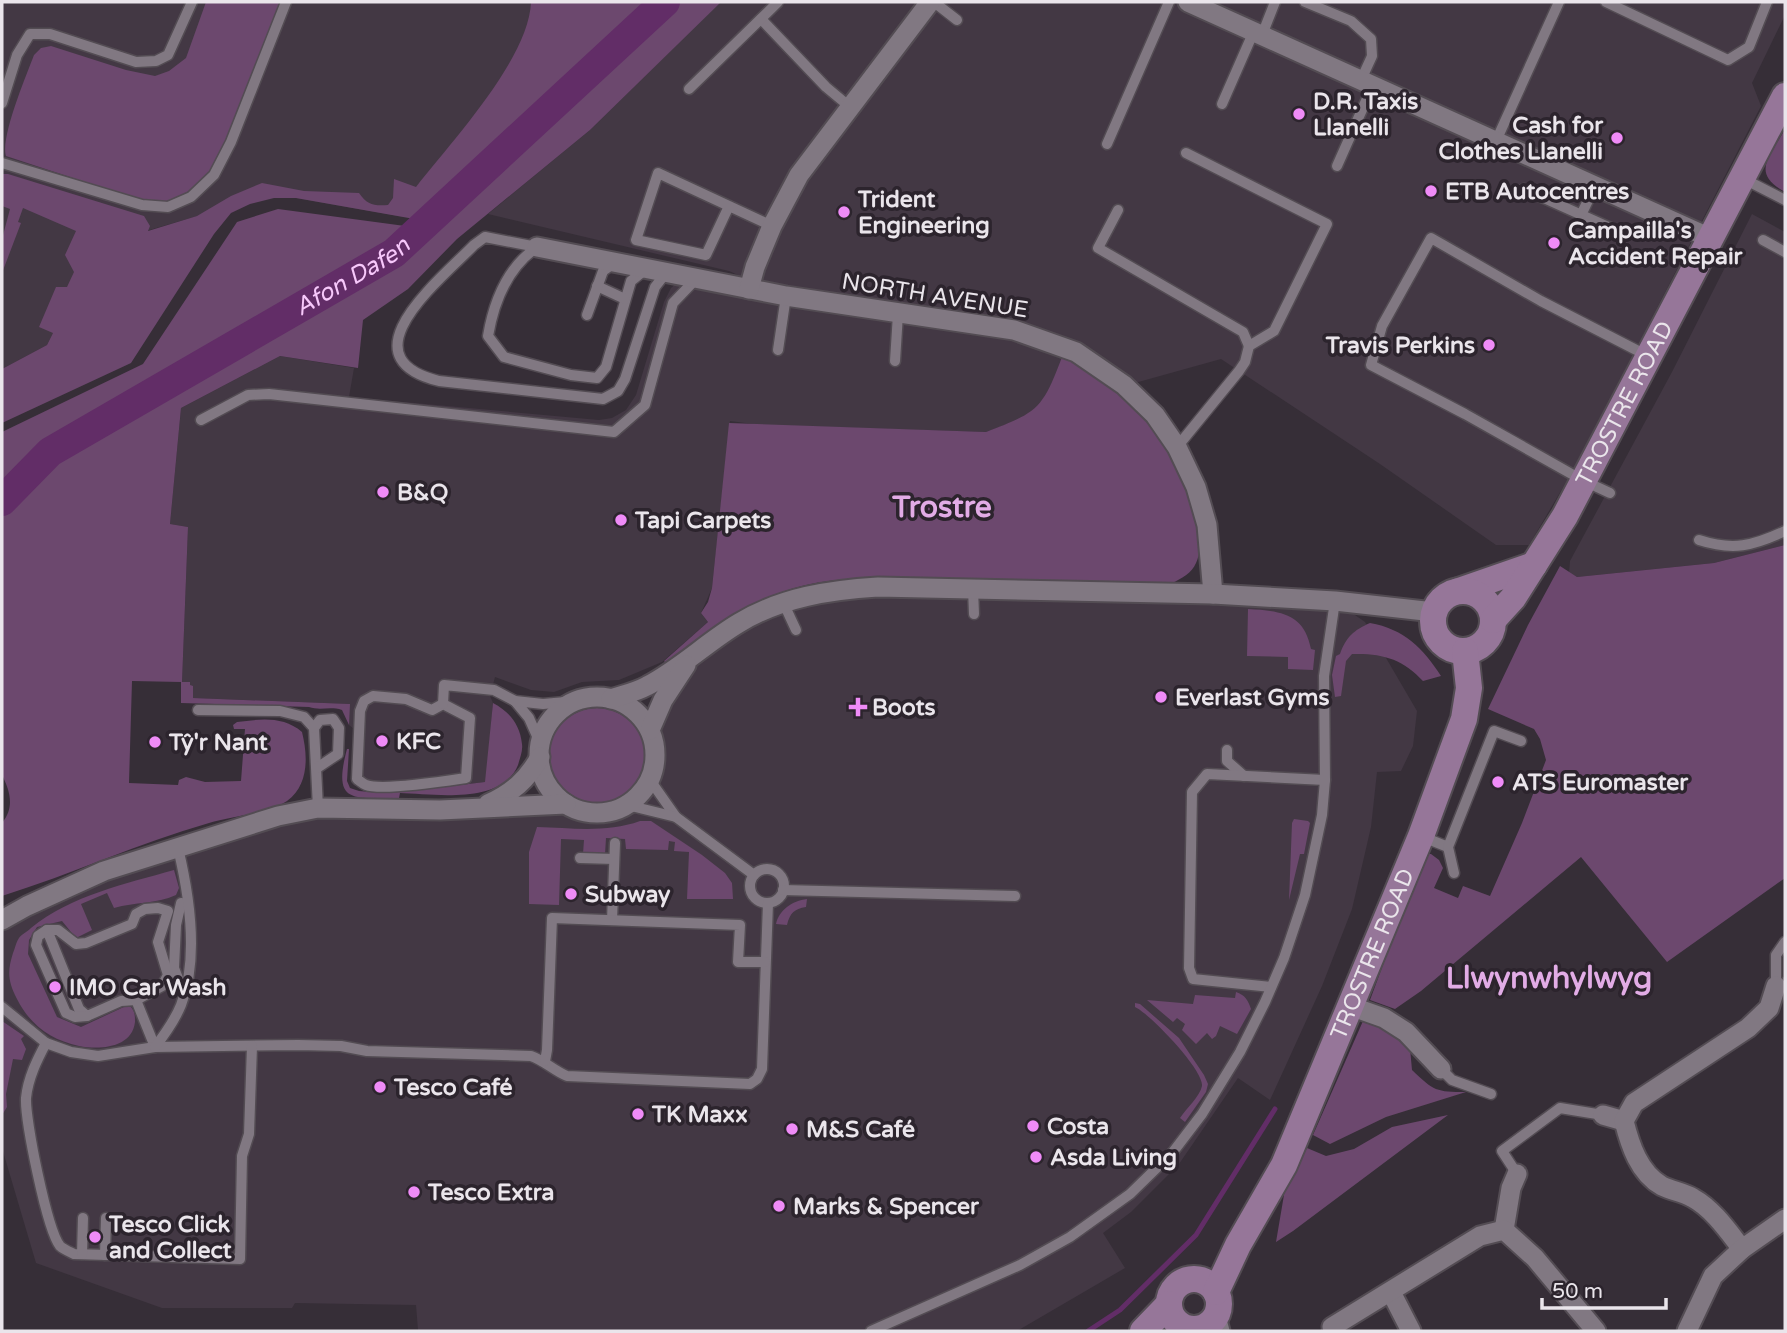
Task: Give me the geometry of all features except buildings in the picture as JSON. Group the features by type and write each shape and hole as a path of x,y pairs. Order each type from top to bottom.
{"main road":[{"name":"TROSTRE ROAD","path":"1434,612 1443,598 1480,604 1513,598 1584,481 1785,96"},
{"path":"1480,604 1534,565"},
{"name":"TROSTRE ROAD","path":"1143,1331 1199,1313 1284,1165 1421,836 1464,719 1469,688 1465,651 1478,647 1488,639 1480,604"},
{"path":"1434,612 1433,627 1442,643 1465,651"},
{"path":"1152,1331 1199,1313"}],"street":[{"path":"749,289 772,226 799,175 932,2"},
{"path":"1188,2 1710,238"},
{"name":"NORTH AVENUE","path":"537,247 786,296 1014,330 1076,352 1124,385 1155,415 1177,447 1196,487 1207,525 1213,594"},
{"path":"611,699 645,687 691,659 714,638 742,621 783,602 833,590 877,587 1213,594 1335,601 1434,612"},
{"path":"650,730 663,700 691,659"},
{"path":"477,808 508,794 524,780 540,751 551,721 562,709 577,701 594,697 627,705 640,716 650,730 655,747 655,764 650,780 640,794 612,811 596,813 566,804 555,794 546,782 540,751"},
{"path":"2,920 104,872 278,816 318,808 440,810 566,804"},
{"path":"1742,1250 1717,1219 1693,1198 1661,1185 1643,1168 1630,1146 1624,1121 1634,1103 1748,1028 1769,1008 1776,986"},
{"path":"1350,1006 1384,1018 1406,1032 1441,1069"},
{"path":"1603,1115 1624,1121"},
{"path":"1504,1230 1511,1188 1517,1174"},
{"path":"1687,1331 1713,1276 1742,1250 1785,1219"},
{"path":"1328,1329 1480,1236 1504,1230"},
{"path":"1504,1230 1535,1258 1596,1331"},
{"path":"1391,1292 1411,1331"}],"lane":[{"path":"2,103 17,55 30,34 50,34 136,62 156,61 168,55 192,2"},
{"path":"2,163 142,205 168,207 191,197 214,174 232,142 286,2"},
{"path":"689,89 778,2"},
{"path":"932,2 957,20"},
{"path":"1107,144 1169,2"},
{"path":"1222,104 1275,2"},
{"path":"1305,2 1351,21 1371,39 1372,56 1367,83 1337,166"},
{"path":"1496,141 1559,2"},
{"path":"1606,2 1728,60 1749,47 1767,2"},
{"path":"761,19 826,87 850,107"},
{"path":"1186,153 1327,224 1274,331 1249,346"},
{"path":"729,206 706,255 636,240 658,173 729,206 772,226"},
{"path":"1741,178 1785,200"},
{"path":"1581,215 1595,186"},
{"path":"1524,189 1615,230"},
{"path":"1118,210 1098,248 1242,332 1249,346 1245,362 1239,371 1177,447"},
{"path":"537,247 485,237 474,245 407,315 398,334 398,351 406,365 421,377 477,386 603,399 618,391 625,379 655,287 671,274"},
{"path":"1610,493 1371,365 1382,326 1431,238 1541,301 1649,356"},
{"path":"1763,240 1785,251"},
{"path":"537,247 521,259 510,275 492,310 488,336 504,357 571,375 597,378 606,367 631,281 646,269"},
{"path":"587,315 603,271 615,263"},
{"path":"201,420 248,395 269,394 614,432 645,405 673,303 696,279"},
{"path":"597,286 625,299"},
{"path":"778,350 786,296"},
{"path":"895,361 898,314"},
{"path":"1699,540 1729,546 1759,544 1785,531"},
{"path":"973,589 974,614"},
{"path":"871,1331 1020,1265 1070,1237 1130,1194 1173,1152 1202,1114 1240,1052 1271,987 1305,895 1322,815 1325,780 1324,676 1335,601"},
{"path":"783,602 796,631"},
{"path":"443,705 444,685 494,690 514,701 529,718 540,751"},
{"path":"373,696 406,699 432,710 443,705 470,718 466,778 382,786 366,785 357,779 359,711 364,701 373,696"},
{"path":"514,701 543,704 577,701"},
{"path":"198,710 280,711 304,718 314,728 318,808"},
{"path":"314,728 320,720 333,719 340,728 338,754 317,768"},
{"path":"1454,873 1448,847 1494,732 1521,741"},
{"path":"1227,750 1227,761 1245,776"},
{"path":"1271,987 1193,979 1189,968 1192,792 1207,774 1325,780"},
{"path":"650,780 676,817 754,876"},
{"path":"627,804 676,817"},
{"path":"1421,836 1448,847"},
{"path":"612,920 615,844"},
{"path":"155,1047 169,1029 188,981 188,892 178,848"},
{"path":"580,858 614,859"},
{"path":"763,870 774,871 782,879 783,890 778,899 768,903 758,900 751,892 754,876 763,870"},
{"path":"783,890 1015,896"},
{"path":"184,994 174,968 176,925 181,903 188,892"},
{"path":"168,911 158,908 145,909 136,914 132,924 86,943 76,944 58,930 47,930 38,936 36,945 66,1013 75,1017 88,1016 121,1001 136,1000 162,986 168,975 158,942 168,911 181,903"},
{"path":"2,1007 46,1042 71,1052 97,1056 155,1047 326,1045 367,1051 531,1056 545,1061 552,1070 567,1076 750,1084 757,1079 762,1069 768,903"},
{"path":"545,1061 552,918 740,925 738,962 765,962"},
{"path":"47,930 79,1009 88,1016"},
{"path":"1776,986 1776,954 1785,942"},
{"path":"136,1000 155,1047"},
{"path":"46,1042 28,1084 26,1113 52,1229 60,1246 74,1254 240,1259 242,1156 249,1134 252,1046"},
{"path":"1441,1069 1452,1080 1490,1094"},
{"path":"1517,1174 1502,1151 1560,1108 1603,1115"},
{"path":"82,1254 83,1218"},
{"path":"105,1255 106,1218"}],"shaded area":[{"path":"2,2 617,2 404,217 273,194 98,245 47,345 2,369"},
{"path":"206,2 280,2 229,139 212,170 191,190 167,203 152,204 6,156 7,136 15,107 34,55 41,48 51,46 126,70 155,76 169,71 186,58"},
{"path":"531,2 659,2 420,220 296,198 274,198 250,204 231,213 214,234 131,363 2,423 2,369 47,345 53,333 39,327 56,287 67,287 74,272 65,255 76,231 23,208 18,222 21,223 2,273 2,239 10,209 2,206 2,174 144,216 150,226 148,231 197,216 231,196 262,183 304,191 359,193 371,204 388,205 393,198 394,179 416,187 486,99 517,49 527,24"},
{"path":"679,2 721,2 590,130 457,239 408,289 363,320 358,368 280,356 181,408 170,524 188,527 182,682 190,682 193,686 193,698 350,704 349,725 342,710 338,709 181,703 181,682 132,681 129,783 178,785 179,780 186,777 205,782 241,781 245,729 234,729 233,725 237,722 263,720 287,723 302,732 306,760 299,787 287,801 270,809 183,831 2,896 2,823 9,811 10,799 2,775 2,432 143,364 237,222 278,209 435,230"},
{"path":"720,2 1785,2 1785,15 1752,83 1761,106 1575,467 1529,545 1496,545 1380,464 1221,359 1124,386 1053,381 1040,405 1023,418 986,432 761,425 730,421 712,588 701,613 708,622 662,662 619,680 582,682 554,692 531,690 495,677 490,696 493,703 486,782 427,789 360,789 351,780 354,729 349,725 349,704 192,698 190,686 182,682 188,527 170,524 181,408 280,356 354,368 349,397 599,420 612,418 626,410 636,395 664,302 671,288 679,281 783,295 729,271 488,214 590,130"},
{"path":"1785,129 1785,192 1768,178 1766,164"},
{"path":"1752,214 1785,232 1785,545 1714,563 1577,577 1569,573 1570,561 1672,372"},
{"path":"1062,357 1097,375 1119,392 1165,446 1185,487 1199,544 1198,559 1186,575 1172,583 891,577 822,582 779,593 749,607 707,633 669,666 664,661 708,622 701,613 712,588 729,423 986,432 1017,419 1036,407 1049,388"},
{"path":"1785,545 1785,878 1667,962 1581,857 1421,991 1395,1009 1370,1000 1424,854 1431,854 1439,860 1443,868 1434,888 1458,898 1463,886 1490,896 1522,823 1546,760 1540,739 1534,729 1488,709 1560,566 1577,577 1714,563"},
{"path":"833,590 1335,601 1365,622 1417,711 1413,746 1401,771 1377,772 1371,827 1352,909 1322,986 1270,1100 1238,1078 1179,1164 1131,1212 1103,1233 1125,1268 1017,1331 451,1331 418,1330 416,1305 295,1303 292,1308 162,1308 36,1263 2,1148 2,920 25,907 278,816 566,804 596,813 612,811 627,805 640,795 650,780 655,764 655,747 650,730 714,638"},
{"path":"1248,609 1281,613 1297,621 1308,637 1311,649 1315,650 1313,670 1288,669 1288,657 1247,656"},
{"path":"1370,623 1393,630 1412,641 1441,676 1423,681 1408,667 1391,659 1352,654 1346,661 1341,696 1335,697 1332,675 1336,656 1351,635"},
{"path":"493,703 513,720 521,737 522,747 518,765 510,778 498,786 483,792 466,794 400,793 399,798 358,797 345,789 342,780 347,749 347,781 350,788 359,791 382,793 384,790 427,789 485,782"},
{"path":"597,708 615,712 631,722 641,738 645,756 641,774 631,790 615,800 597,804 579,800 563,790 553,774 549,756 553,738 563,722 579,712"},
{"path":"1294,819 1310,823 1304,854 1300,854 1289,900 1292,823"},
{"path":"651,821 725,873 732,883 733,899 687,899 689,852 674,851 675,842 669,841 668,850 626,849 625,839 606,838 605,854 583,854 584,840 561,839 559,905 529,904 529,852 537,827 602,828"},
{"path":"174,870 179,888 176,895 114,908 107,893 81,904 92,930 76,938 62,921 37,927 29,940 28,954 57,1017 81,1027 126,1006 131,1007 135,1022 128,1037 122,1042 105,1047 79,1046 59,1040 35,1024 22,1008 10,982 11,960 20,937 47,917 81,899"},
{"path":"807,899 806,907 793,912 787,925 776,924 787,907"},
{"path":"1236,992 1246,998 1251,1009 1237,1034 1220,1026 1212,1039 1207,1033 1196,1044 1182,1030 1185,1024 1177,1018 1173,1022 1147,1000 1193,1004 1195,995 1235,998"},
{"path":"1135,1003 1140,1004 1179,1038 1208,1084 1206,1092 1185,1122 1180,1118 1201,1090 1200,1078 1175,1043 1135,1007"},
{"path":"2,1021 24,1036 21,1039 26,1049 22,1060 13,1059 6,1094 7,1107 2,1115"},
{"path":"1363,1021 1385,1028 1410,1048 1412,1070 1431,1086 1442,1091 1466,1092 1386,1117 1330,1144 1313,1135"},
{"path":"1448,1115 1276,1242 1285,1189 1307,1148 1326,1156 1354,1149 1392,1127"}],"waterway":[{"name":"Afon Dafen","path":"2,501 50,452 394,253 665,2"},
{"path":"1088,1331 1120,1310 1196,1235 1275,1109"}],"place":[{"name":"D.R. Taxis Llanelli","path":"1299,114"},
{"name":"Cash for Clothes Llanelli","path":"1617,138"},
{"name":"ETB Autocentres","path":"1431,191"},
{"name":"Trident Engineering","path":"844,212"},
{"name":"Campailla's Accident Repair","path":"1554,243"},
{"name":"Travis Perkins","path":"1489,345"},
{"name":"B&Q","path":"383,492"},
{"name":"Tapi Carpets","path":"621,520"},
{"name":"Everlast Gyms","path":"1161,697"},
{"name":"Boots","path":"858,707"},
{"name":"KFC","path":"382,741"},
{"name":"Tŷ'r Nant","path":"155,742"},
{"name":"ATS Euromaster","path":"1498,782"},
{"name":"Subway","path":"571,894"},
{"name":"IMO Car Wash","path":"55,987"},
{"name":"Tesco Café","path":"380,1087"},
{"name":"TK Maxx","path":"638,1114"},
{"name":"Costa","path":"1033,1126"},
{"name":"M&S Café","path":"792,1129"},
{"name":"Asda Living","path":"1036,1157"},
{"name":"Tesco Extra","path":"414,1192"},
{"name":"Marks & Spencer","path":"779,1206"},
{"name":"Tesco Click and Collect","path":"95,1237"}],"district":[{"name":"Trostre","path":"942,507"},
{"name":"Llwynwhylwyg","path":"1549,978"}]}
